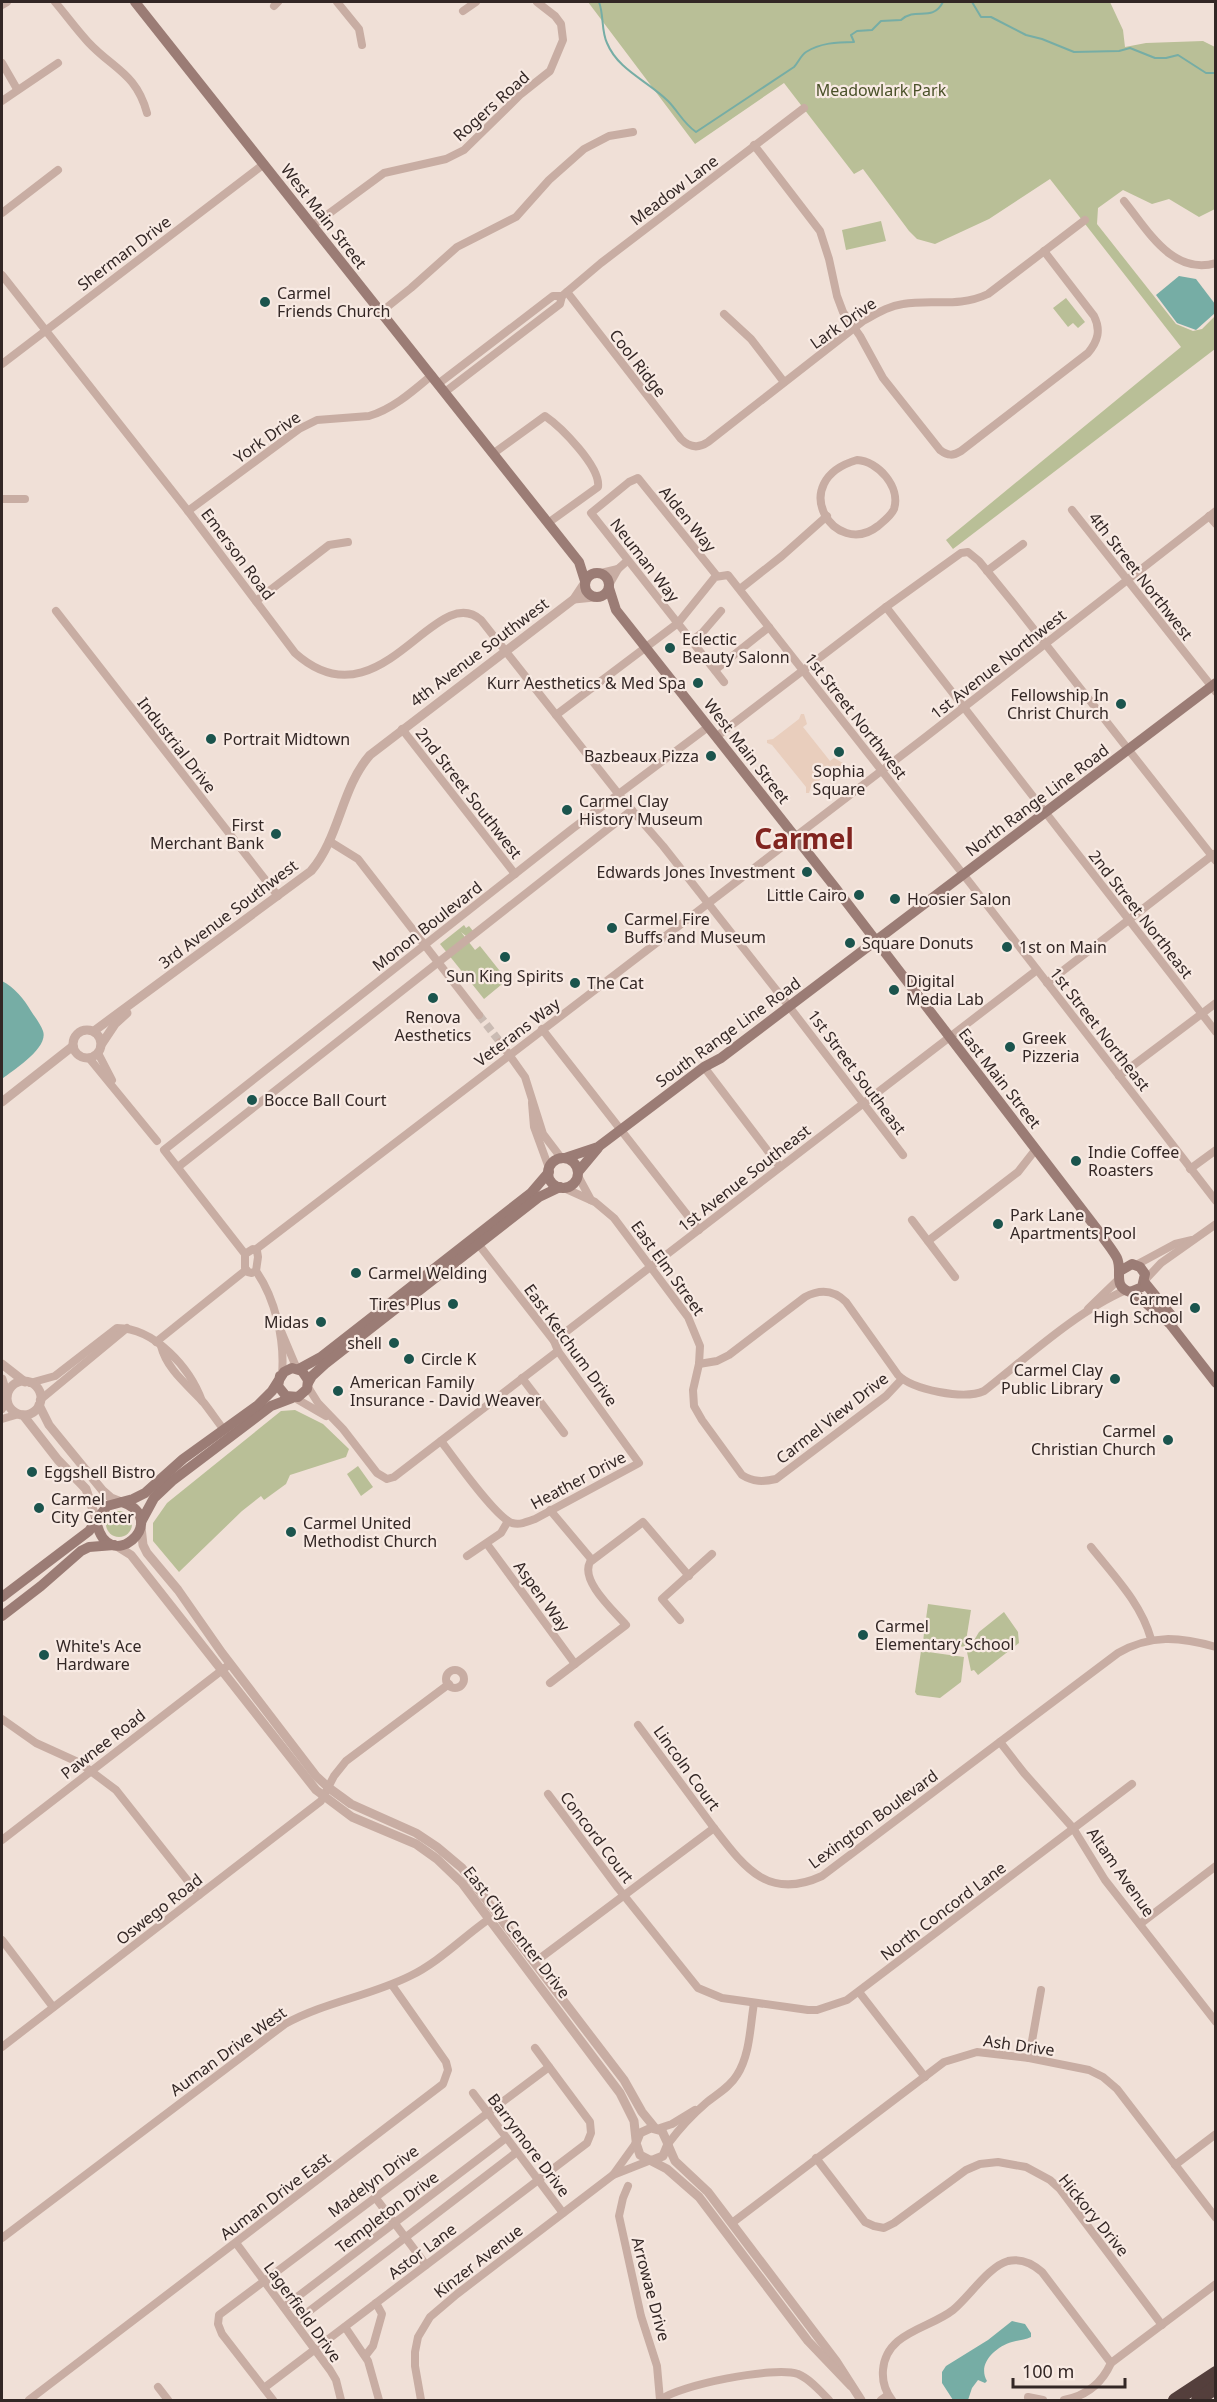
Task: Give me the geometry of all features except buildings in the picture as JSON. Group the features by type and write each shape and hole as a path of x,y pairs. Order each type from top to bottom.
{"highway":[{"path":"1175,2400 1215,2373"},
{"path":"1198,2400 1215,2387"}],"main road":[{"name":"West Main Street","path":"135,2 548,523 579,561 600,573"},
{"name":"West Main Street","path":"579,561 585,583"},
{"path":"600,573 608,579 609,587 606,593 596,597 587,592 585,583 589,575 600,573"},
{"name":"West Main Street","path":"609,587 616,609"},
{"name":"West Main Street","path":"596,597 616,609 877,941"},
{"name":"North Range Line Road","path":"877,941 963,874 1214,688"},
{"name":"South Range Line Road","path":"578,1174 598,1148 621,1130 877,941"},
{"name":"East Main Street","path":"877,941 1100,1233 1116,1258 1119,1275"},
{"name":"South Range Line Road","path":"563,1158 598,1148"},
{"path":"2,1597 89,1531 107,1506 145,1493 183,1459 263,1401 275,1387 281,1375 289,1369 298,1369 324,1355 531,1193 554,1162 563,1158 574,1163 578,1174 574,1183 543,1194 322,1366 312,1376 303,1394 271,1406 171,1481 154,1498 132,1542 126,1545 88,1547 78,1552 41,1586 2,1616"},
{"path":"549,1170 550,1180 562,1187"},
{"name":"East Main Street","path":"1100,1233 1134,1264"},
{"path":"1215,1373 1145,1281 1143,1270 1134,1264 1119,1275 1129,1291 1170,1324 1215,1383"},
{"path":"1129,1291 1137,1291 1145,1281"},
{"path":"298,1369 304,1373 308,1385"},
{"path":"281,1375 279,1389 286,1396 293,1398"},
{"path":"121,1502 135,1510 141,1524"},
{"path":"96,1520 102,1537 114,1545"}],"street":[{"path":"2,5 7,2"},
{"path":"55,2 87,41 130,80 142,96 147,113"},
{"path":"337,2 359,29 362,45"},
{"path":"463,11 476,2"},
{"name":"Rogers Road","path":"312,225 384,173 446,159 464,150 520,93 550,71 563,40 561,24 555,16 537,2"},
{"path":"2,63 17,89"},
{"path":"2,101 58,63"},
{"name":"Meadow Lane","path":"438,384 560,304 565,294 601,263 804,108"},
{"path":"381,312 457,247 516,217 561,168 584,149 609,136 633,132"},
{"path":"754,145 820,231 839,305 855,328 883,378 940,450 947,455 961,452 1088,353 1096,342 1098,329 1094,316 1044,251"},
{"name":"Sherman Drive","path":"2,364 264,164"},
{"path":"2,213 58,170"},
{"path":"1124,201 1165,251 1181,261 1196,266 1215,263"},
{"name":"Lark Drive","path":"691,446 699,446 708,442 855,328 881,311 904,303 954,304 980,298 1085,220"},
{"name":"Emerson Road","path":"2,275 188,511 295,653 307,664 335,674 358,673 379,667 449,615 465,611 476,615 632,810"},
{"name":"Cool Ridge","path":"565,294 681,439 691,446"},
{"path":"724,314 751,339 784,382"},
{"name":"York Drive","path":"188,511 299,429 317,420 378,414 438,384"},
{"path":"494,453 545,416 564,431 590,463 598,481 598,487 548,523"},
{"path":"866,460 884,475 894,491 893,510 888,518 873,530 857,536 850,535 837,527 827,516 819,499 823,482 849,462 866,460"},
{"name":"Neuman Way","path":"638,478 591,513 724,682"},
{"name":"Alden Way","path":"638,478 717,576"},
{"path":"2,499 25,499"},
{"name":"4th Street Northwest","path":"1072,510 1214,688"},
{"path":"1212,514 1215,524"},
{"name":"1st Avenue Northwest","path":"795,837 1212,514"},
{"path":"740,589 827,516"},
{"path":"256,601 329,545 348,542"},
{"path":"987,571 1023,544"},
{"path":"716,737 886,607 956,557 968,552 974,555 1214,857 1047,983"},
{"path":"609,587 618,569 627,561"},
{"path":"600,573 618,569"},
{"name":"1st Street Northwest","path":"717,576 728,575 740,589 963,874"},
{"path":"556,715 678,623 708,583 717,576"},
{"name":"4th Avenue Southwest","path":"402,729 574,599 585,583"},
{"name":"4th Avenue Southwest","path":"574,599 596,597"},
{"name":"2nd Street Northeast","path":"886,607 1215,1032"},
{"name":"Industrial Drive","path":"56,611 278,896"},
{"path":"691,640 702,633 721,611"},
{"path":"715,670 769,627"},
{"name":"Monon Boulevard","path":"178,1167 164,1150 425,944 708,727"},
{"name":"3rd Avenue Southwest","path":"94,1031 311,871 322,857 359,770 378,747 402,729"},
{"name":"2nd Street Southwest","path":"402,729 516,874"},
{"path":"246,1270 245,1254 178,1167 632,810"},
{"name":"1st Street Southeast","path":"632,810 790,1006 903,1155"},
{"name":"Veterans Way","path":"245,1254 249,1250 255,1250 795,837"},
{"path":"329,841 358,859 479,1015"},
{"name":"1st Street Northeast","path":"963,874 1215,1201"},
{"name":"1st Avenue Southeast","path":"554,1341 1037,970"},
{"name":"3rd Avenue Southwest","path":"100,1049 115,1024 141,998"},
{"path":"1119,1076 1215,1002"},
{"path":"543,1029 699,1230"},
{"path":"75,1050 74,1040 78,1033 86,1030 94,1031 100,1037 100,1049 116,1090"},
{"path":"500,1042 525,1077 543,1134 552,1149 563,1158"},
{"path":"89,1058 100,1049"},
{"path":"75,1050 89,1058 157,1142"},
{"path":"2,1102 52,1061 75,1050"},
{"path":"704,1067 780,1167"},
{"path":"532,1099 534,1127 549,1170"},
{"path":"928,1241 1018,1172 1036,1149"},
{"path":"1191,1169 1215,1150"},
{"name":"East Elm Street","path":"578,1174 591,1200"},
{"name":"East Elm Street","path":"562,1187 591,1200 618,1221 694,1326 700,1346 699,1364"},
{"path":"912,1220 955,1277"},
{"path":"1145,1281 1161,1263 1184,1249 1215,1224"},
{"path":"1134,1264 1175,1244 1193,1240"},
{"name":"East Ketchum Drive","path":"479,1245 554,1341 558,1351 639,1463"},
{"path":"255,1250 258,1254 256,1271 270,1296 277,1322 282,1351 281,1375"},
{"path":"246,1270 252,1273 256,1271"},
{"path":"158,1344 246,1270"},
{"path":"1083,1314 1119,1275"},
{"path":"1083,1314 1112,1296 1129,1291"},
{"name":"Carmel View Drive","path":"903,1379 886,1396 776,1479 760,1481 748,1479 741,1474 697,1412 693,1398 699,1364 717,1361 729,1355 805,1297 816,1292 836,1294 846,1302 903,1379 912,1386 969,1395 984,1391 1083,1314"},
{"path":"277,1322 298,1369"},
{"path":"2,1409 15,1384 55,1376 117,1328 127,1328 158,1344 191,1392 202,1401 224,1430"},
{"path":"2,1419 34,1412 40,1402 127,1328"},
{"path":"293,1398 332,1420 343,1429 377,1473 387,1479 394,1477 558,1351"},
{"path":"2,1364 38,1390 49,1425 103,1491 111,1498 121,1502"},
{"path":"522,1378 564,1434"},
{"path":"2,1379 10,1408 21,1415 58,1460 86,1489 96,1520"},
{"path":"308,1385 318,1403 332,1420"},
{"path":"441,1441 491,1505 508,1521 501,1533 467,1556"},
{"name":"Heather Drive","path":"508,1521 518,1524 530,1521 639,1463"},
{"path":"549,1510 592,1560"},
{"path":"550,1683 626,1625 598,1593 588,1576 587,1569 592,1560 643,1522 689,1576"},
{"name":"East City Center Drive","path":"141,1524 143,1545 147,1553 178,1590 326,1793 362,1811 416,1833 446,1854 472,1880 624,2080 642,2112 656,2128"},
{"name":"Aspen Way","path":"487,1544 575,1664"},
{"name":"East City Center Drive","path":"114,1545 131,1555 303,1776 352,1817 405,1838 437,1859 462,1883 620,2093 634,2121 636,2142"},
{"path":"1091,1547 1135,1602 1148,1626 1151,1639"},
{"path":"680,1620 662,1599 712,1554"},
{"name":"Lexington Boulevard","path":"714,1828 737,1858 759,1878 776,1884 807,1883 822,1876 1128,1647 1151,1639 1185,1639 1215,1647"},
{"name":"Pawnee Road","path":"2,1840 230,1664"},
{"name":"Oswego Road","path":"2,2047 199,1895 326,1793 333,1776 346,1761 449,1684"},
{"path":"2,1719 36,1743 91,1771 127,1801 199,1895"},
{"name":"Lincoln Court","path":"638,1725 714,1828"},
{"name":"Altam Avenue","path":"1000,1742 1073,1828 1105,1880 1215,2019"},
{"name":"North Concord Lane","path":"754,2003 817,2010 841,2003 859,1992 1132,1784"},
{"name":"Concord Court","path":"548,1794 624,1896 698,1988 711,1995 754,2003"},
{"path":"535,1962 714,1828"},
{"path":"1140,1924 1215,1866"},
{"name":"Auman Drive West","path":"2,2238 285,2024 321,2007 392,1985 422,1970 489,1919"},
{"path":"2,1940 53,2007"},
{"name":"Auman Drive East","path":"28,2400 443,2084 448,2070 446,2062 392,1985"},
{"path":"1029,2058 1041,1990"},
{"path":"859,1992 925,2077"},
{"path":"652,2160 663,2156 680,2127 731,2084 739,2073 748,2045 754,2003"},
{"path":"535,2048 549,2067"},
{"name":"Ash Drive","path":"732,2223 944,2062 971,2053 990,2052 1089,2070 1110,2082 1215,2218"},
{"name":"Madelyn Drive","path":"264,2388 222,2334 218,2321 222,2312 549,2067"},
{"name":"Astor Lane","path":"264,2388 587,2143 591,2133 590,2122 549,2067"},
{"name":"Barrymore Drive","path":"473,2093 562,2213"},
{"path":"704,2105 672,2124 643,2130 636,2142 640,2155 652,2160 676,2177 699,2197 808,2341 851,2386"},
{"path":"656,2128 665,2135 675,2161 708,2192 836,2361 861,2400"},
{"path":"1175,2165 1215,2134"},
{"name":"Templeton Drive","path":"284,2307 506,2138"},
{"name":"Kinzer Avenue","path":"614,2175 636,2142"},
{"name":"Templeton Drive","path":"295,2322 517,2152"},
{"name":"Hickory Drive","path":"816,2158 865,2222 884,2228 899,2220 966,2170 980,2164 998,2162 1037,2171 1060,2189 1162,2325"},
{"name":"Kinzer Avenue","path":"421,2400 415,2352 422,2329 430,2317 450,2299 614,2175 652,2160"},
{"name":"Arrowae Drive","path":"628,2186 619,2216 641,2316 657,2366 660,2400"},
{"path":"375,2197 426,2265"},
{"name":"Lagerfield Drive","path":"236,2243 336,2380 341,2400"},
{"path":"881,2400 890,2398 882,2378 889,2350 906,2335 951,2312 991,2273 1008,2261 1027,2262 1042,2272 1111,2363"},
{"path":"1064,2400 1090,2390 1103,2378 1111,2363 1215,2283"},
{"path":"366,2355 373,2346 382,2314 376,2302"},
{"path":"345,2328 366,2355 378,2400"},
{"path":"660,2400 683,2390 772,2371 797,2374 809,2380 829,2400"},
{"path":"158,2387 168,2400"},
{"path":"264,2388 273,2400"},
{"path":"1028,2397 1043,2400"}],"green space":[{"name":"Meadowlark Park","path":"588,2 1110,2 1123,30 1125,47 1146,43 1203,41 1215,47 1215,209 1199,217 1169,199 1152,204 1123,190 1098,208 1097,224 1176,324 1193,331 1202,329 1215,316 1215,349 953,549 946,540 1181,347 1050,179 989,219 935,244 917,239 863,169 854,174 784,83 695,144"},
{"path":"881,221 886,241 846,250 842,230"},
{"path":"1066,298 1085,322 1078,328 1073,323 1068,327 1053,308"},
{"path":"464,925 466,928 469,926 473,931 466,936 461,932 475,950 480,946 507,980 484,999 440,944"},
{"path":"295,1410 323,1424 349,1449 346,1457 290,1475 286,1484 264,1500 261,1496 242,1511 179,1572 153,1541 153,1523 167,1503 281,1411"},
{"path":"358,1466 373,1487 361,1496 347,1474"},
{"path":"119,1511 128,1515 132,1524 128,1533 119,1537 110,1533 106,1524 110,1515"},
{"path":"928,1604 971,1610 965,1647 923,1641"},
{"path":"1004,1612 1018,1632 1019,1643 978,1675 974,1670 971,1671 967,1652 979,1632"},
{"path":"921,1651 964,1657 961,1682 940,1698 917,1695 915,1692"}],"shaded area":[{"name":"Sophia Square","path":"801,714 804,714 807,724 803,727 830,761 834,758 843,763 811,787 809,793 806,793 806,787 772,745 767,743 767,740 773,739 799,719"}],"water":[{"path":"1179,276 1196,279 1215,304 1215,313 1196,330 1177,323 1156,295"},
{"path":"2,981 15,990 25,1002 41,1026 43,1038 41,1044 29,1058 2,1079"},
{"path":"1012,2321 1025,2324 1031,2337 1006,2344 994,2352 984,2368 987,2381 985,2383 978,2380 968,2400 953,2400 942,2383 942,2372 946,2366 988,2340"}],"waterway":[{"path":"599,2 605,38 618,61 668,101 696,132 794,67 804,53 811,49 841,42 854,42 851,35 857,31 872,30 881,21 901,20 912,14 934,12 943,2"},
{"path":"972,2 981,17 991,17 1026,35 1074,52 1119,51 1130,48 1155,58 1178,55 1206,73 1216,73"}],"tunnel":[{"path":"479,1015 500,1042"}],"place":[{"name":"Carmel Friends Church","path":"265,302"},
{"name":"Eclectic Beauty Salonn","path":"670,648"},
{"name":"Kurr Aesthetics & Med Spa","path":"698,683"},
{"name":"Fellowship In Christ Church","path":"1121,704"},
{"name":"Portrait Midtown","path":"211,739"},
{"name":"Sophia Square","path":"839,752"},
{"name":"Bazbeaux Pizza","path":"711,756"},
{"name":"Carmel Clay History Museum","path":"567,810"},
{"name":"First Merchant Bank","path":"276,834"},
{"name":"Edwards Jones Investment","path":"807,872"},
{"name":"Little Cairo","path":"859,895"},
{"name":"Hoosier Salon","path":"895,899"},
{"name":"Carmel Fire Buffs and Museum","path":"612,928"},
{"name":"Square Donuts","path":"850,943"},
{"name":"1st on Main","path":"1007,947"},
{"name":"Sun King Spirits","path":"505,957"},
{"name":"The Cat","path":"575,983"},
{"name":"Digital Media Lab","path":"894,990"},
{"name":"Renova Aesthetics","path":"433,998"},
{"name":"Greek Pizzeria","path":"1010,1047"},
{"name":"Bocce Ball Court","path":"252,1100"},
{"name":"Indie Coffee Roasters","path":"1076,1161"},
{"name":"Park Lane Apartments Pool","path":"998,1224"},
{"name":"Carmel Welding","path":"356,1273"},
{"name":"Tires Plus","path":"453,1304"},
{"name":"Carmel High School","path":"1195,1308"},
{"name":"Midas","path":"321,1322"},
{"name":"shell","path":"394,1343"},
{"name":"Circle K","path":"409,1359"},
{"name":"Carmel Clay Public Library","path":"1115,1379"},
{"name":"American Family Insurance - David Weaver","path":"338,1391"},
{"name":"Carmel Christian Church","path":"1168,1440"},
{"name":"Eggshell Bistro","path":"32,1472"},
{"name":"Carmel City Center","path":"39,1508"},
{"name":"Carmel United Methodist Church","path":"291,1532"},
{"name":"Carmel Elementary School","path":"863,1635"},
{"name":"White's Ace Hardware","path":"44,1655"}],"district":[{"name":"Carmel","path":"804,839"}]}
